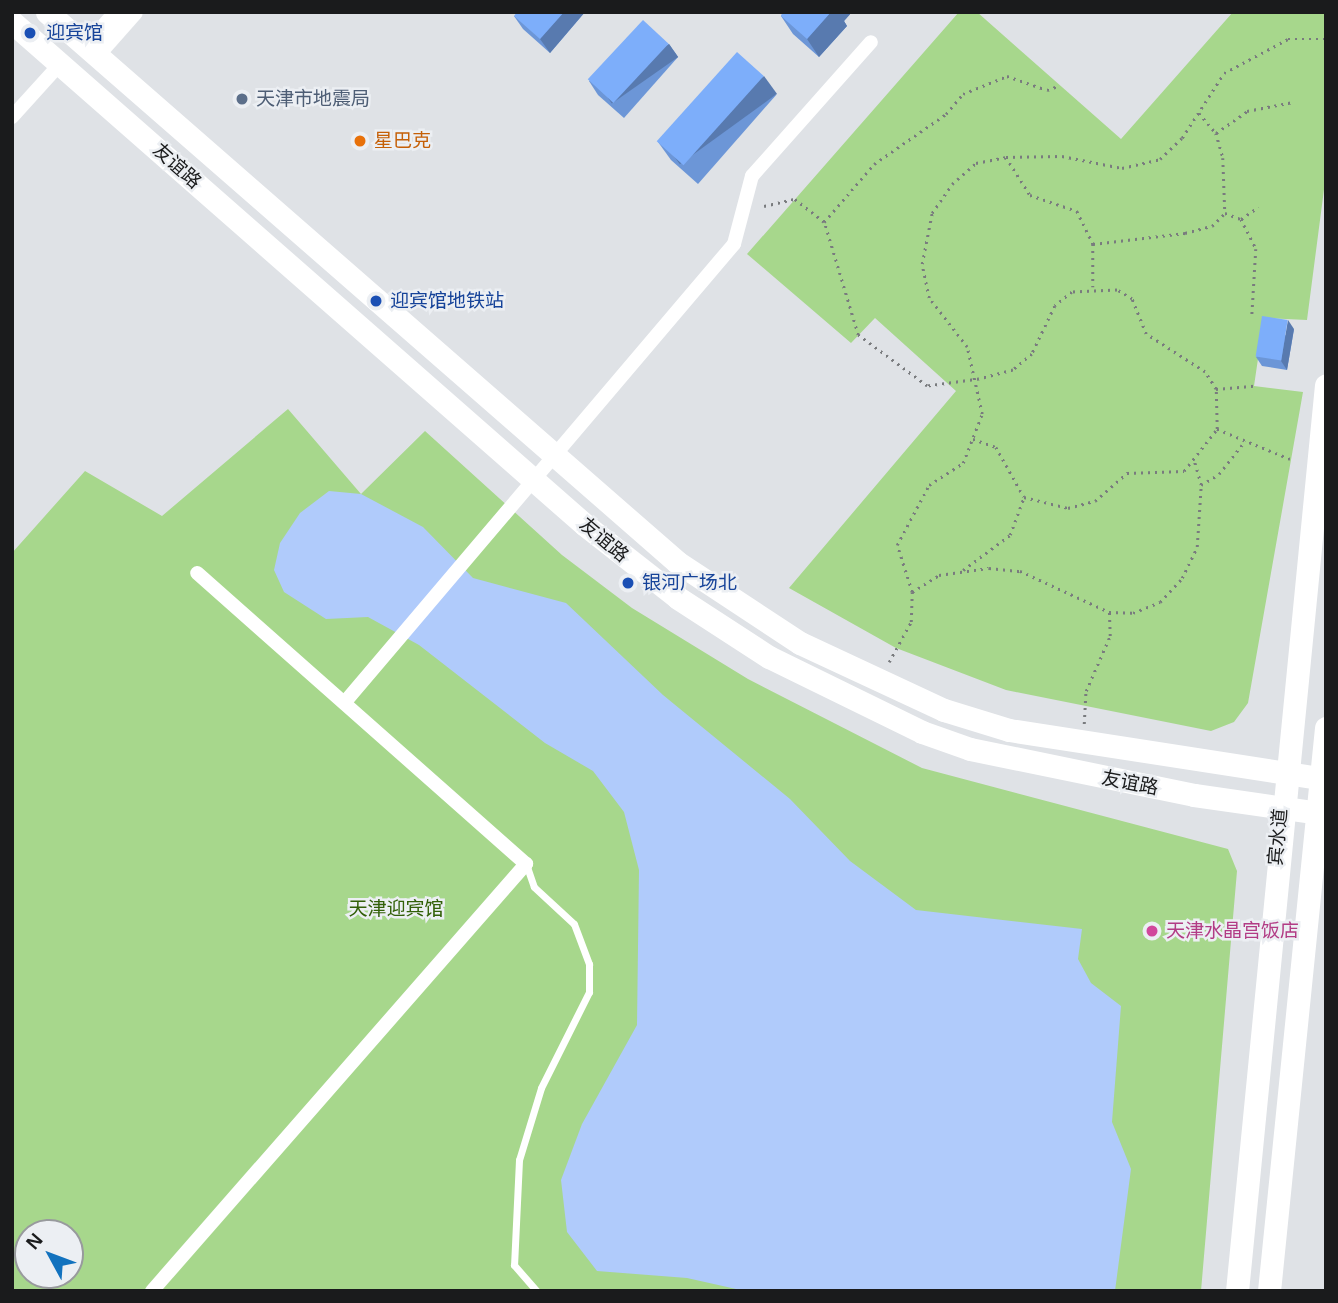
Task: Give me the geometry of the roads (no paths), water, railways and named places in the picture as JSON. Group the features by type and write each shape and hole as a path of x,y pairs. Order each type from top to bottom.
{"main road":[{"name":"友谊路","path":"47,12 553,454 717,591 800,643 878,680 978,721 1078,744 1323,778"},
{"name":"友谊路","path":"12,22 638,569 722,627 922,732 1017,761 1321,813"},
{"name":"宾水道","path":"1237,1291 1281,808 1326,384"},
{"name":"宾水道","path":"1269,1291 1321,813 1326,728"}],"street":[{"path":"91,51 118,12"},
{"path":"91,51 134,12"},
{"path":"345,702 395,640 480,544 532,478 734,244 752,176 871,42"},
{"path":"12,117 60,64"},
{"path":"152,1291 526,864 197,573"}],"lane":[{"path":"526,864 534,887 574,924 589,964 589,992 541,1088 519,1160 514,1265 537,1291"}],"water":[{"path":"329,491 361,494 423,527 473,578 566,603 663,695 790,799 850,861 916,910 1082,929 1078,959 1091,983 1121,1006 1112,1122 1131,1169 1115,1291 745,1291 687,1278 597,1271 567,1232 561,1180 582,1124 637,1025 639,870 624,812 593,771 545,743 419,645 368,617 326,619 284,592 274,570 280,543 300,513"}],"place":[{"name":"迎宾馆","path":"30,33"},
{"name":"天津市地震局","path":"242,99"},
{"name":"星巴克","path":"360,141"},
{"name":"迎宾馆地铁站","path":"376,301"},
{"name":"银河广场北","path":"628,583"},
{"name":"天津水晶宫饭店","path":"1152,931"}],"park label":[{"name":"天津迎宾馆","path":"396,909"}]}
